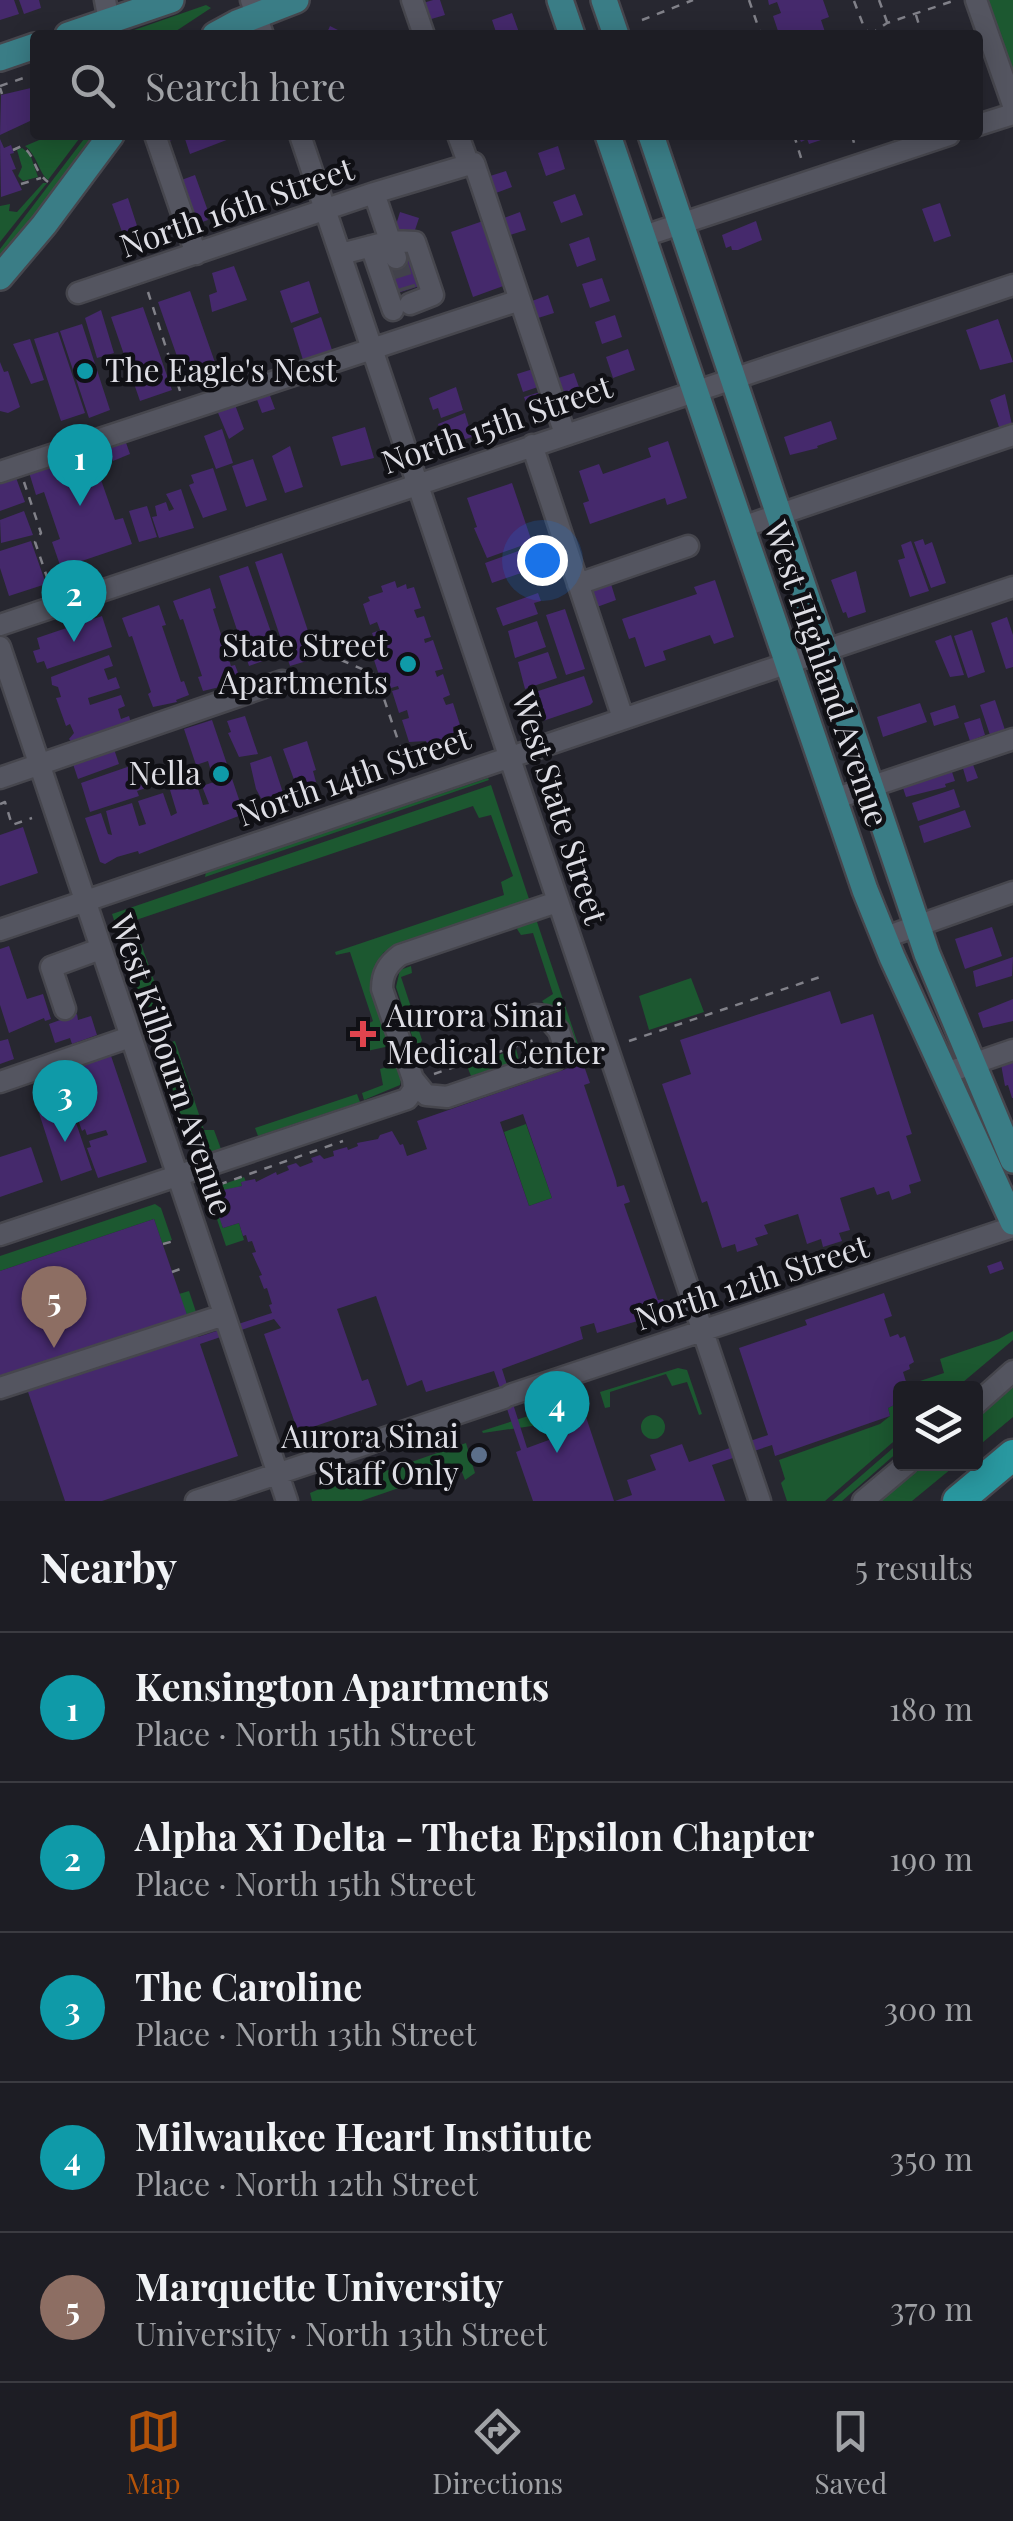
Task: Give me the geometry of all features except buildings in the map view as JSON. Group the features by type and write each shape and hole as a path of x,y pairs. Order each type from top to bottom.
{"highway":[{"path":"958,1501 1013,1455"}],"main road":[{"path":"82,30 171,0"},
{"path":"227,30 296,0"},
{"path":"560,0 570,30"},
{"path":"604,0 614,30"},
{"path":"0,58 30,48"},
{"path":"0,277 107,140"},
{"name":"West Highland Avenue","path":"610,140 883,938 1013,1225"},
{"name":"West Highland Avenue","path":"652,140 916,924 970,1064 1005,1120 1013,1160"}],"street":[{"path":"412,0 422,30"},
{"path":"976,0 1013,105"},
{"path":"983,123 1013,114"},
{"path":"157,140 196,254"},
{"name":"West State Street","path":"302,140 760,1501"},
{"path":"460,140 565,434"},
{"path":"644,236 934,140"},
{"name":"North 16th Street","path":"78,293 471,164"},
{"path":"374,193 403,301"},
{"path":"342,254 415,242 432,295 403,301 364,320"},
{"name":"North 15th Street","path":"0,625 1013,285"},
{"path":"9,469 520,300"},
{"path":"742,527 1013,435"},
{"path":"532,444 623,718"},
{"path":"578,584 688,546"},
{"name":"North 14th Street","path":"0,930 1013,588"},
{"name":"West Kilbourn Avenue","path":"0,647 287,1501"},
{"path":"0,778 282,681"},
{"path":"834,799 1013,740"},
{"path":"883,938 1013,892"},
{"path":"535,1014 546,1016 559,1031 564,1046 556,1060 447,1097 426,1095 382,989 382,980 390,963 400,955 557,902"},
{"path":"66,1009 51,967 100,949"},
{"path":"0,1082 130,1037"},
{"path":"946,1073 1013,1050"},
{"path":"0,1235 399,1102 412,1094 420,1078"},
{"name":"North 12th Street","path":"196,1501 1013,1225"},
{"path":"0,1388 224,1314"},
{"path":"983,1398 1013,1371"},
{"path":"864,1501 899,1471"}],"path":[{"path":"642,20 693,0"},
{"path":"749,0 758,30"},
{"path":"879,0 887,23"},
{"path":"877,30 887,23 956,0"},
{"path":"854,1 866,30"},
{"path":"915,14 920,30"},
{"path":"2,94 0,86 30,76"},
{"path":"796,140 802,161"},
{"path":"853,140 854,144"},
{"path":"13,150 22,146 31,152 37,174 49,183"},
{"path":"20,184 42,178"},
{"path":"148,290 186,409"},
{"path":"9,469 41,533 35,542 51,589"},
{"path":"341,660 377,674 408,772"},
{"path":"0,804 5,802 12,825 32,818"},
{"path":"629,1041 820,977"},
{"path":"420,1078 551,1034"},
{"path":"162,1244 174,1241"},
{"path":"172,1272 184,1268"}],"green space":[{"path":"983,0 1013,0 1013,89"},
{"path":"206,5 211,8 178,30 134,30"},
{"path":"39,140 78,140 48,180 25,146"},
{"path":"83,140 92,140 0,259 0,249"},
{"path":"22,148 30,154 38,177 23,181 18,176 22,167 17,150"},
{"path":"47,183 0,242 0,206 10,204 9,211 17,212"},
{"path":"489,780 205,877 206,872"},
{"path":"491,785 529,899 384,952 374,975 390,1046 367,1051 360,1028 373,1021 350,952 335,952 504,895 501,882 513,876 491,815 479,818 473,806 133,921 168,1020 150,1027 112,914"},
{"path":"536,919 583,1059 569,1064 575,1045 572,1031 542,1001 553,994 533,933 521,935 517,929"},
{"path":"411,966 412,973 401,977 422,1040 420,1044 414,1042 396,987 400,970"},
{"path":"691,978 704,1012 649,1030 639,996"},
{"path":"175,1041 204,1130 214,1130 221,1149 195,1159 157,1046"},
{"path":"516,1049 519,1060 471,1076 467,1066"},
{"path":"396,1064 402,1075 400,1085 364,1100 362,1093 383,1085 380,1069"},
{"path":"357,1094 360,1102 258,1136 255,1128"},
{"path":"526,1124 552,1198 529,1206 504,1132"},
{"path":"244,1177 246,1182 241,1182 242,1186 218,1192 217,1208 223,1228 239,1223 244,1240 226,1246 207,1190"},
{"path":"155,1204 161,1208 172,1240 162,1243 154,1219 0,1271 0,1256"},
{"path":"189,1291 198,1318 0,1384 0,1377 186,1315 179,1294"},
{"path":"1013,1331 1013,1340 964,1381 920,1381 944,1373 940,1359"},
{"path":"678,1368 687,1370 702,1414 699,1415 687,1382 672,1386 666,1374 610,1392 610,1407 605,1408 600,1392"},
{"path":"1013,1387 1013,1417 983,1442 983,1413"},
{"path":"893,1406 893,1442 825,1501 787,1501 779,1460 880,1424 890,1416 888,1408"},
{"path":"550,1409 552,1423 482,1431"},
{"path":"653,1415 665,1427 653,1439 641,1427"},
{"path":"466,1443 475,1473 465,1480 460,1467 361,1501 312,1501 310,1493 359,1472 362,1479"},
{"path":"893,1448 893,1456 842,1501 832,1501"},
{"path":"916,1471 948,1471 912,1501 881,1501"}],"tunnel":[{"path":"396,258 406,290"}],"place":[{"name":"The Eagle's Nest","path":"85,371"},
{"name":"Kensington Apartments","path":"80,506"},
{"name":"Alpha Xi Delta - Theta Epsilon Chapter","path":"74,642"},
{"name":"State Street Apartments","path":"408,664"},
{"name":"Nella","path":"221,774"},
{"name":"Aurora Sinai Medical Center","path":"363,1034"},
{"name":"The Caroline","path":"65,1142"},
{"name":"Marquette University","path":"54,1348"},
{"name":"Milwaukee Heart Institute","path":"557,1453"},
{"name":"Aurora Sinai Staff Only","path":"479,1455"}]}
